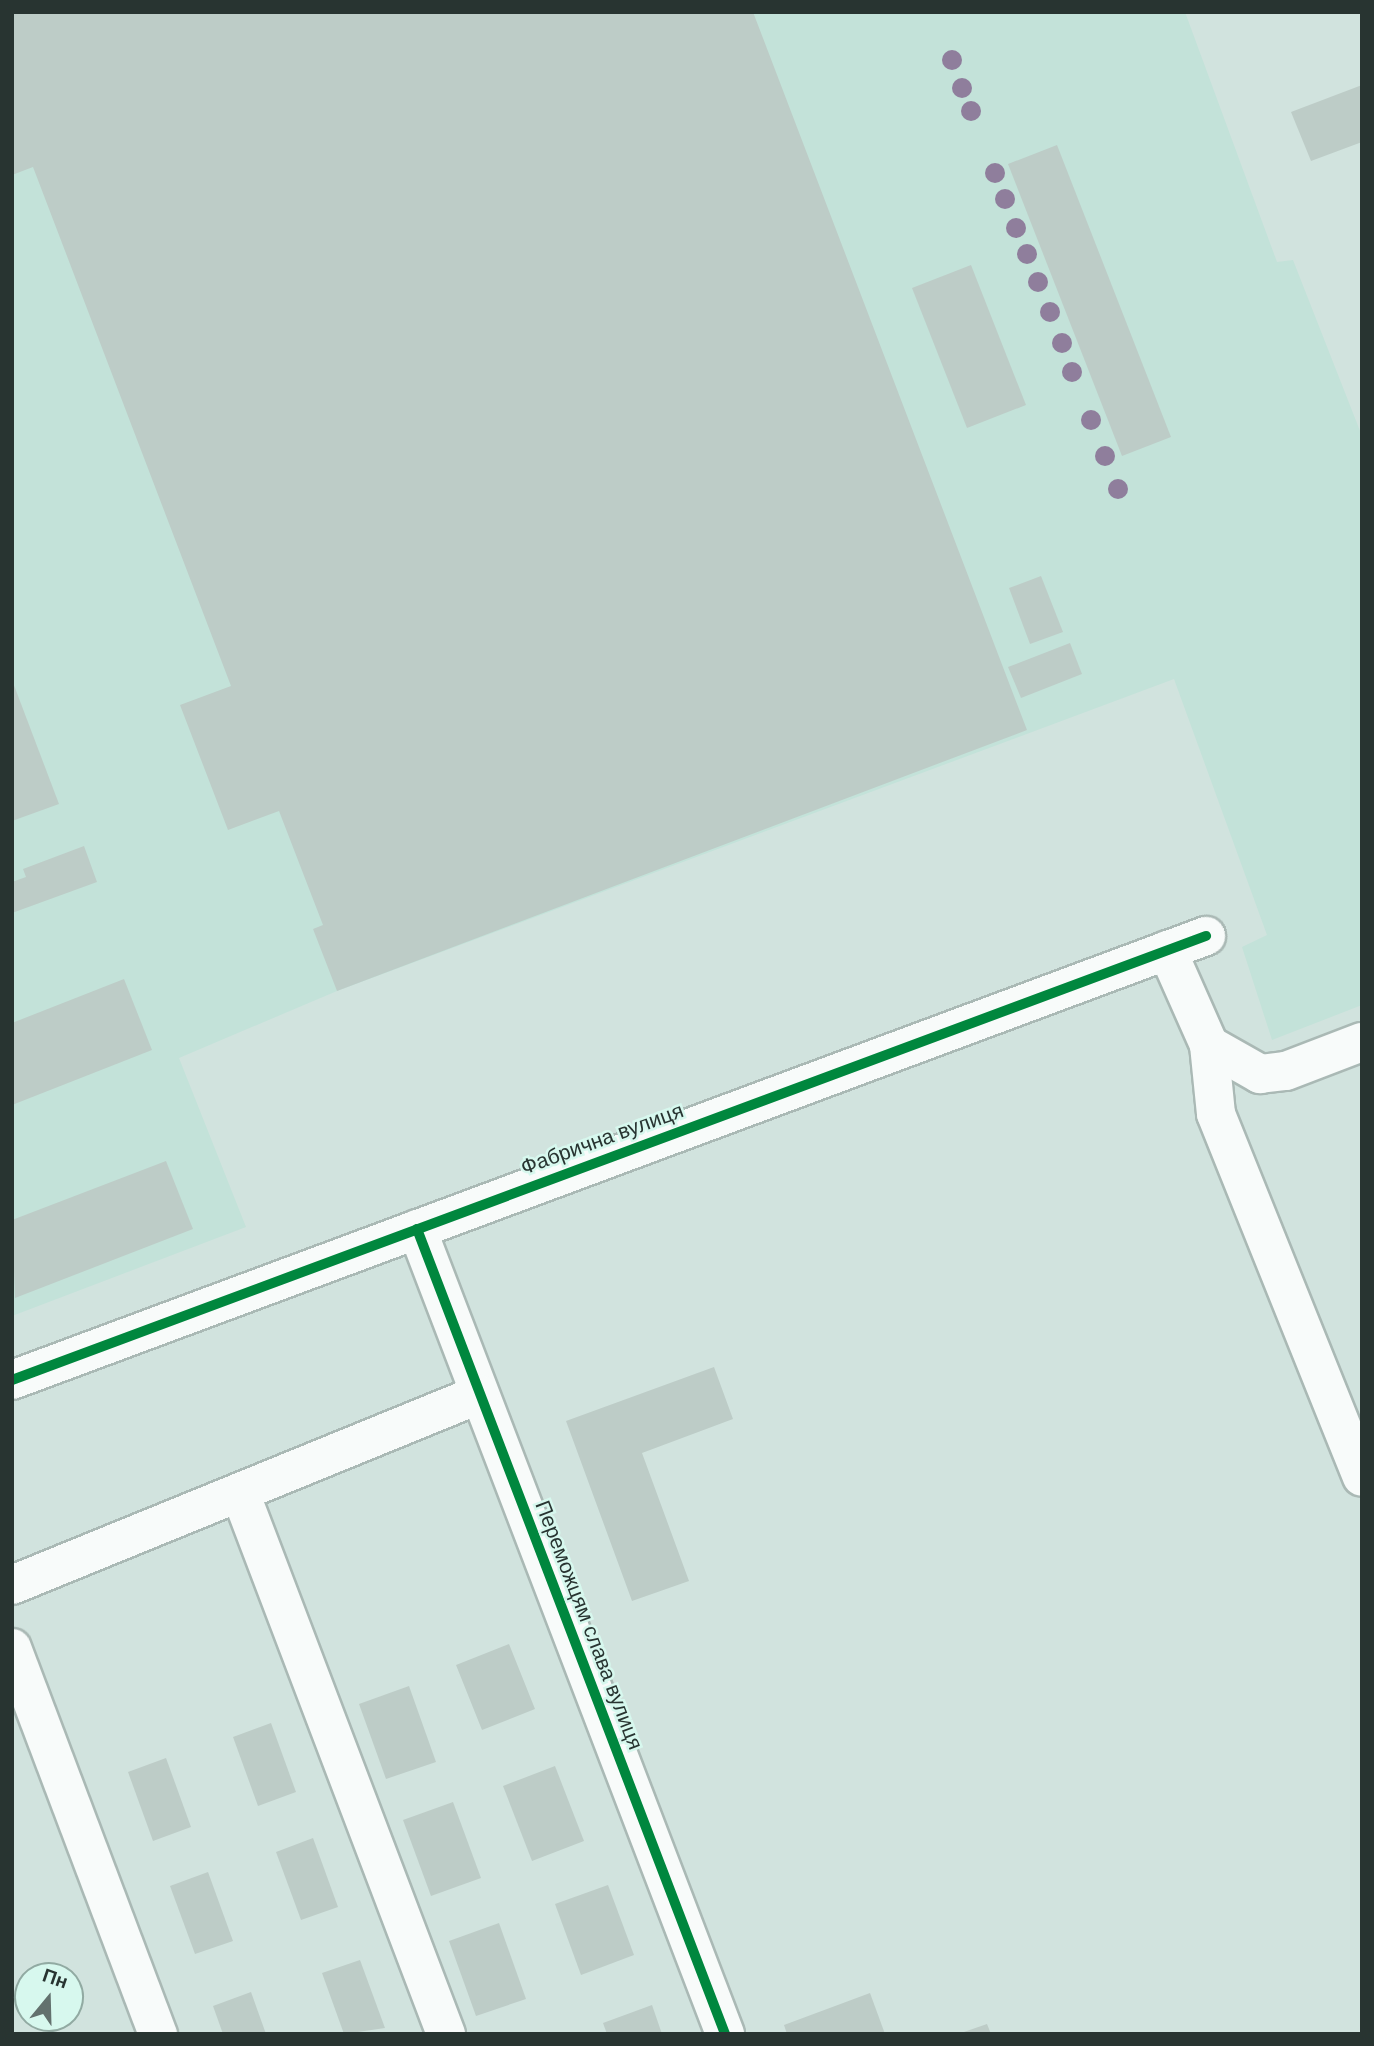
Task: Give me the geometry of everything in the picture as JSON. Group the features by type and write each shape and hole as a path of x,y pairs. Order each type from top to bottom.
{"street":[{"name":"Фабрична вулиця","path":"12,1380 1206,936"},
{"path":"1167,950 1209,1045 1216,1114 1362,1477"},
{"path":"1209,1045 1260,1074 1286,1071 1362,1042"},
{"name":"Переможцям слава вулиця","path":"417,1229 725,2034"},
{"path":"12,1585 241,1494 480,1394"},
{"path":"241,1494 446,2034"},
{"path":"12,1648 158,2034"}],"shaded area":[{"path":"12,12 1185,12 1277,262 1293,260 1362,436 1362,1005 1272,1040 1242,947 1267,935 1174,679 337,991 179,1058 246,1227 12,1316"}],"building":[{"path":"12,12 753,12 1027,730 337,991 313,929 323,925 279,811 228,830 180,705 231,686 33,167 12,175"},
{"path":"1362,85 1362,142 1311,161 1291,112"},
{"path":"1057,145 1171,437 1122,456 1008,164"},
{"path":"971,265 1026,405 967,428 912,288"},
{"path":"1041,576 1063,632 1030,644 1009,588"},
{"path":"1070,643 1082,674 1021,698 1008,667"},
{"path":"12,680 59,804 12,821"},
{"path":"84,846 97,882 12,913 12,882 26,877 23,869"},
{"path":"124,979 152,1050 12,1105 12,1023"},
{"path":"166,1161 193,1229 15,1298 12,1220"},
{"path":"714,1367 733,1419 642,1453 689,1581 632,1601 566,1421"},
{"path":"509,1644 535,1709 482,1730 456,1665"},
{"path":"409,1686 436,1762 386,1779 359,1704"},
{"path":"271,1723 296,1792 258,1806 233,1737"},
{"path":"166,1758 191,1827 153,1841 128,1772"},
{"path":"555,1766 584,1841 532,1861 503,1786"},
{"path":"453,1802 481,1878 431,1896 403,1820"},
{"path":"313,1838 338,1907 301,1920 276,1852"},
{"path":"208,1872 233,1941 195,1954 170,1886"},
{"path":"608,1885 634,1955 581,1975 555,1904"},
{"path":"499,1923 526,1999 476,2016 449,1941"},
{"path":"360,1960 385,2028 344,2034 322,1973"},
{"path":"251,1992 266,2034 223,2034 213,2006"},
{"path":"870,1993 885,2034 787,2034 784,2025"},
{"path":"652,2005 662,2034 607,2034 603,2023"},
{"path":"987,2024 991,2034 961,2034 961,2033"}],"cycle path":[{"path":"12,1380 1206,936"},
{"path":"417,1229 725,2034"}]}
